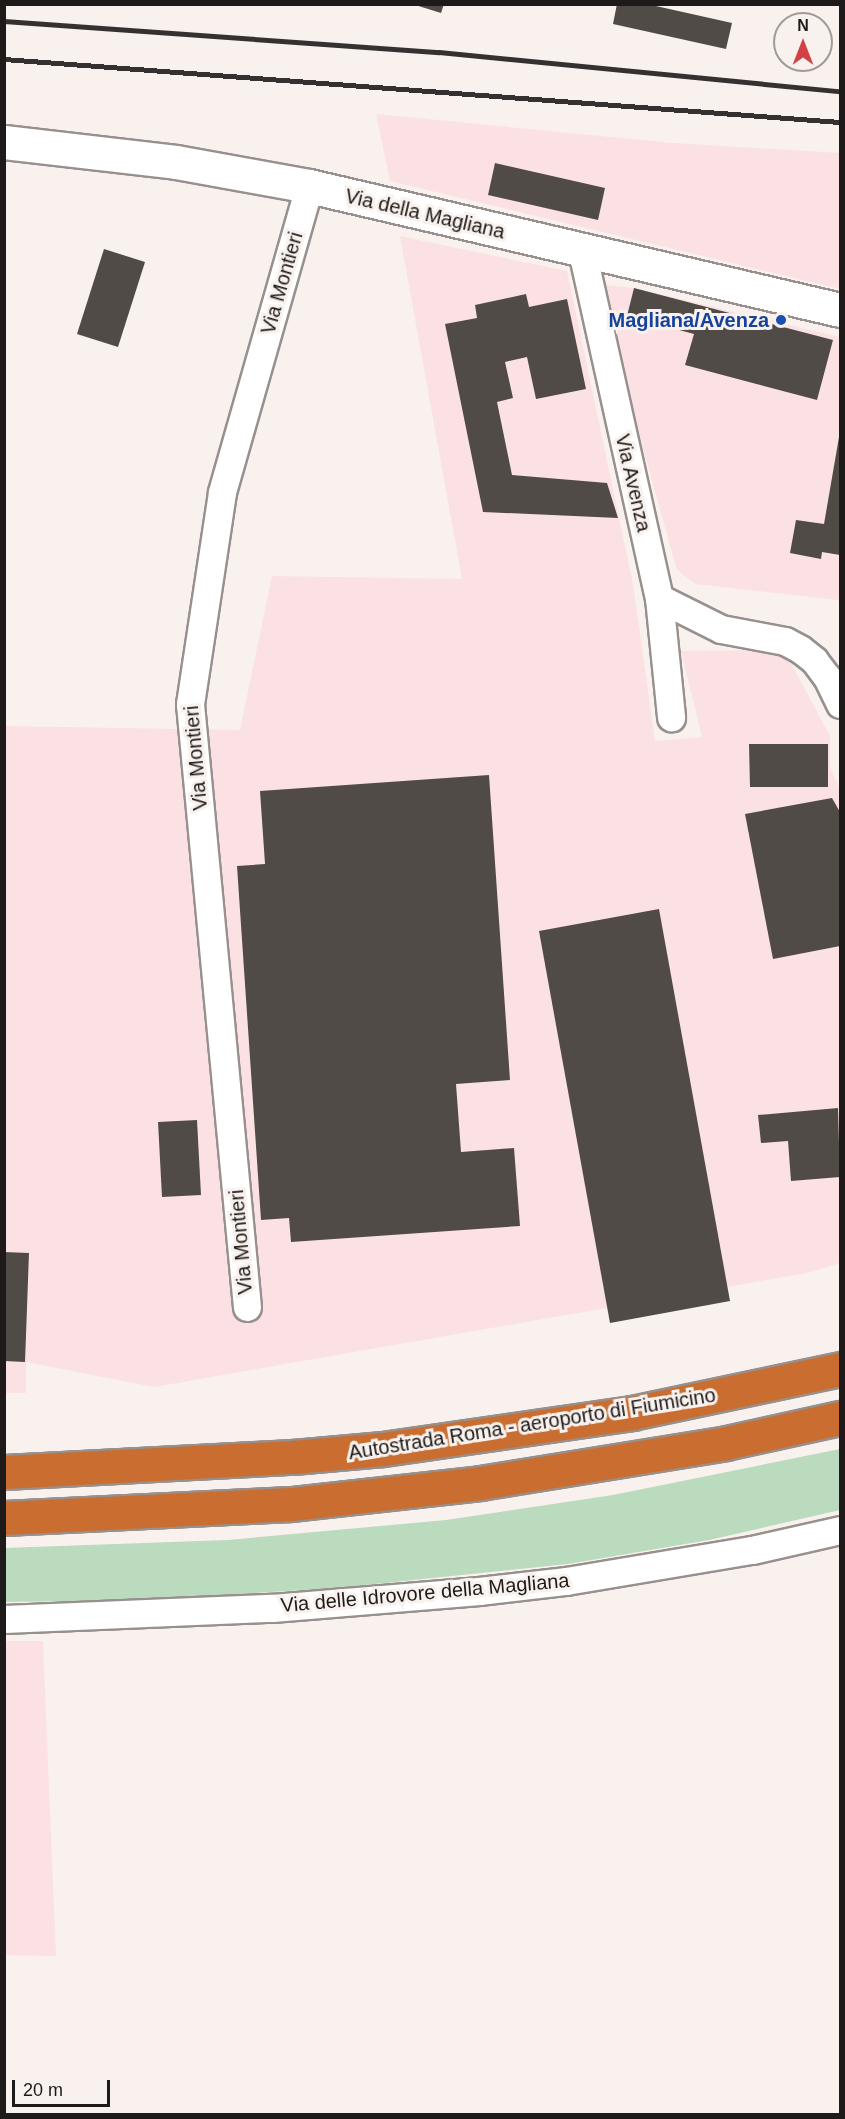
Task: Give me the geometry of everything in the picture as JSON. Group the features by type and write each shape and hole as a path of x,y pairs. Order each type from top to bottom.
{"highway":[{"name":"Autostrada Roma - aeroporto di Fiumicino","path":"4,1473 258,1460 383,1449 632,1413 840,1369"},
{"path":"4,1518 168,1512 291,1504 480,1483 714,1445 840,1418"}],"main road":[{"name":"Via della Magliana","path":"4,142 176,162 309,186 840,310"}],"street":[{"name":"Via Montieri","path":"247,1307 190,704 222,492 309,186"},
{"name":"Via Avenza","path":"582,251 659,598 671,717"},
{"path":"659,598 721,629 785,641 800,649 814,660 827,677 840,704"},
{"name":"Via delle Idrovore della Magliana","path":"4,1619 272,1608 479,1591 566,1581 730,1554 840,1530"}],"shaded area":[{"path":"376,114 673,143 840,153 840,289 390,181"},
{"path":"400,236 567,271 633,584 655,741 702,737 681,651 784,650 830,736 830,767 840,790 840,1263 807,1273 154,1387 26,1362 26,1393 5,1393 5,726 240,730 272,576 462,579"},
{"path":"597,284 634,288 840,337 840,607 838,600 695,584 677,570"},
{"path":"5,1641 43,1641 56,1956 5,1955"}],"green space":[{"path":"840,1449 840,1510 709,1540 568,1564 336,1588 141,1600 5,1602 4,1548 228,1540 446,1520 613,1495"}],"building":[{"path":"412,4 444,4 441,13"},
{"path":"617,4 647,4 732,23 726,49 613,24"},
{"path":"495,163 605,188 598,220 488,195"},
{"path":"104,249 145,262 118,347 77,334"},
{"path":"634,288 833,340 817,400 685,365 694,334 627,316"},
{"path":"526,294 529,307 567,299 586,389 536,399 527,357 505,362 513,398 497,402 512,475 607,483 618,518 483,512 445,324 477,318 475,305"},
{"path":"839,437 840,555 822,552 821,559 790,553 796,520 824,524"},
{"path":"749,744 828,744 828,787 750,787"},
{"path":"489,775 510,1080 456,1084 461,1152 514,1148 520,1226 291,1242 289,1218 261,1220 237,866 265,864 260,791"},
{"path":"832,798 840,812 840,946 773,959 745,814"},
{"path":"659,909 730,1301 610,1323 539,931"},
{"path":"838,1108 840,1177 791,1181 788,1141 761,1143 758,1115"},
{"path":"197,1120 201,1195 162,1197 158,1122"},
{"path":"4,1252 29,1253 25,1362 4,1361"}],"railway":[{"path":"4,21 439,52 840,91"},
{"path":"4,59 840,122"}],"place":[{"name":"Magliana/Avenza","path":"781,320"}]}
